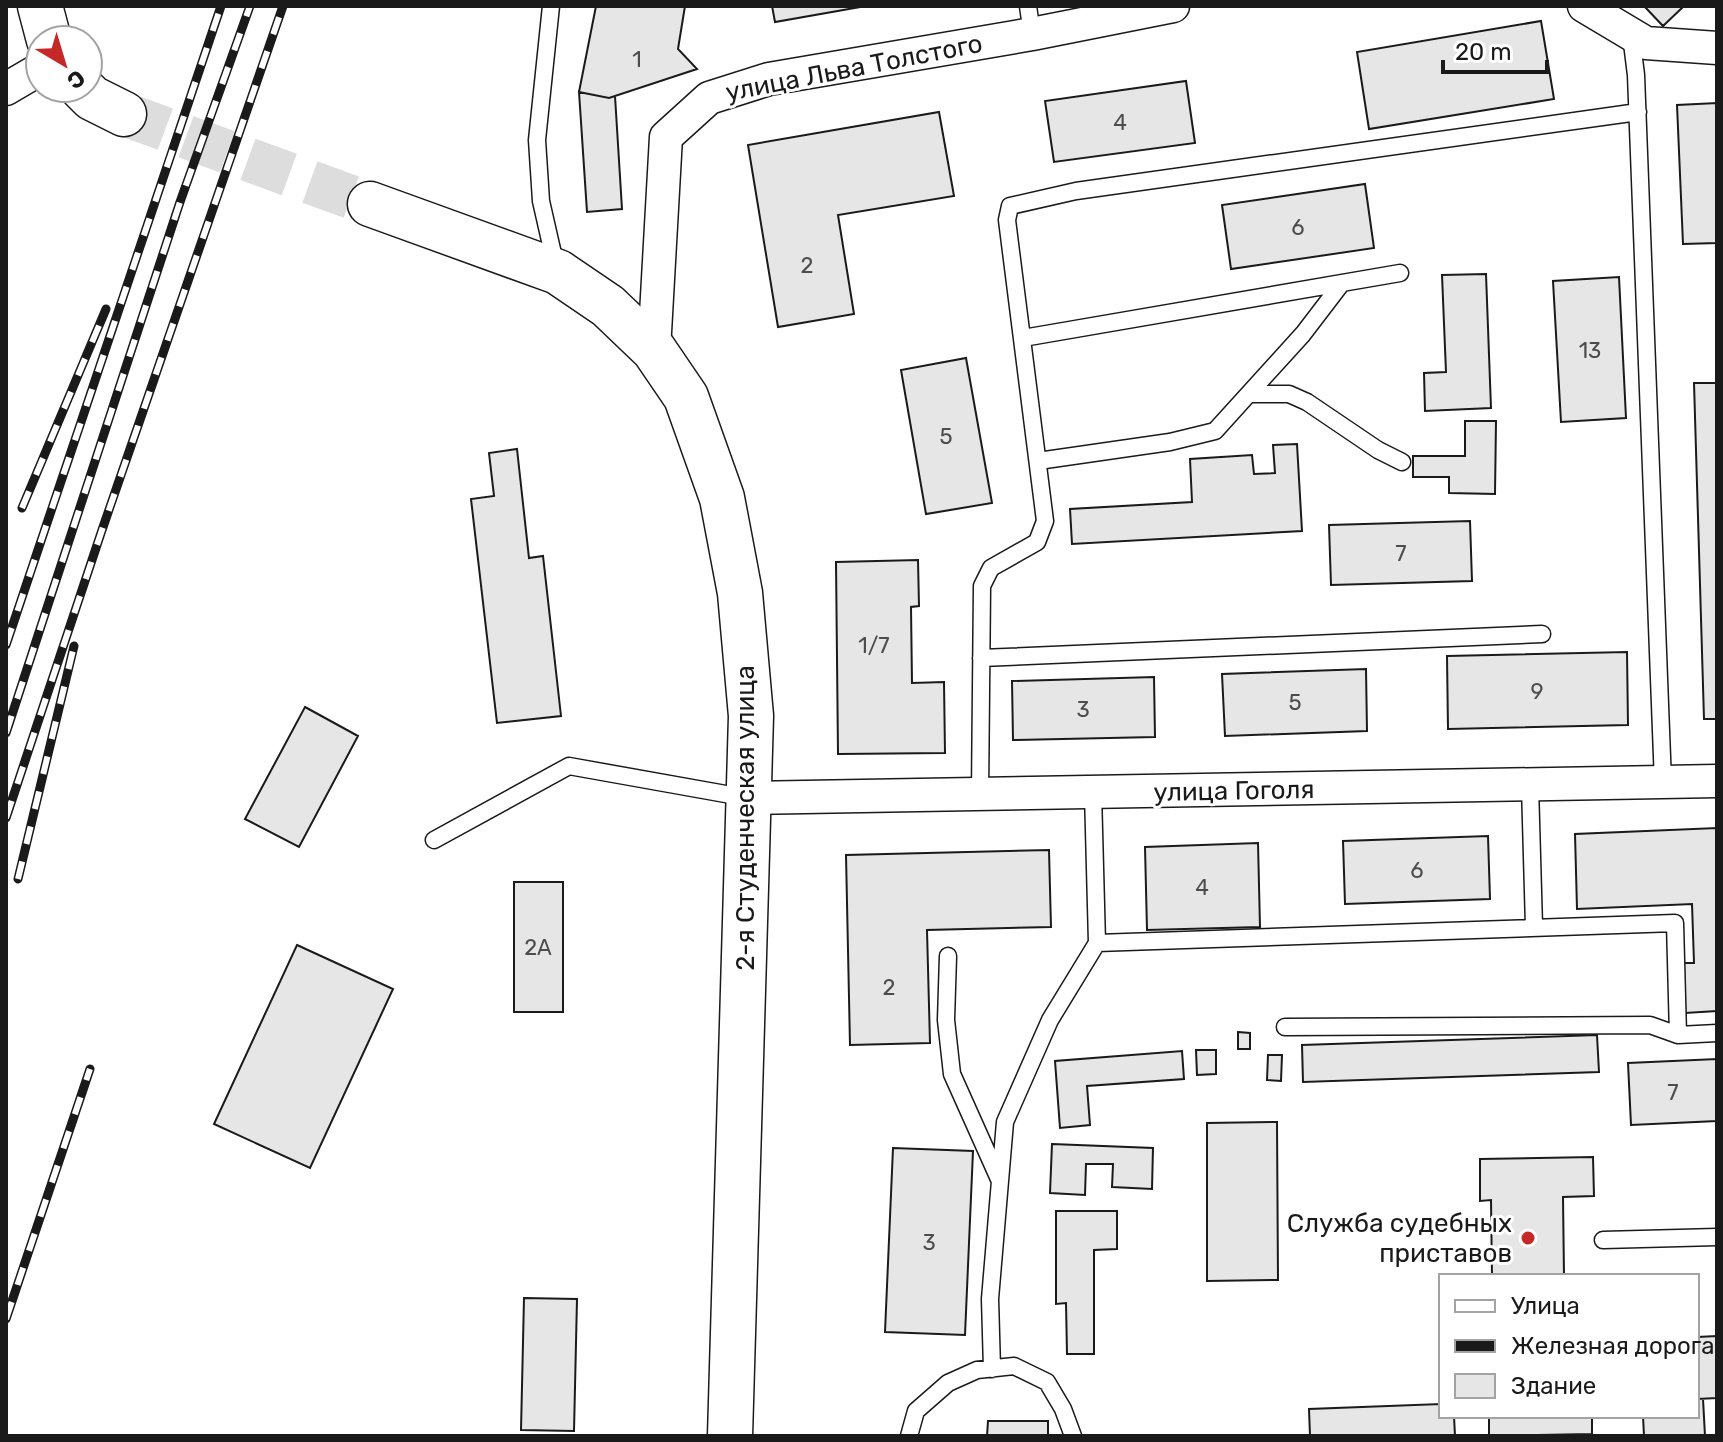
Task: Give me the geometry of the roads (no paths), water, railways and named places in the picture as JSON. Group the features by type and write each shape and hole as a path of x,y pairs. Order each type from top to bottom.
{"main road":[{"path":"104,104 124,114"},
{"name":"2-я Студенческая улица","path":"370,204 558,272 608,306 654,350 686,397 722,498 740,593 751,716 730,1436"}],"street":[{"name":"улица Льва Толстого","path":"654,350 666,137 709,98 769,79 1030,20 1173,6"},
{"path":"1584,6 1646,43 1717,48"},
{"path":"6,89 24,78"},
{"name":"улица Гоголя","path":"750,798 1717,781"}],"lane":[{"path":"551,6 537,140 541,201 558,272"},
{"path":"1631,34 1638,112 1663,783"},
{"path":"980,795 982,586 991,568 1037,542 1045,521 1007,220 1010,206 1076,191 1638,112"},
{"path":"1023,338 1400,273"},
{"path":"1038,461 1170,442 1215,431 1251,394 1342,283"},
{"path":"1251,394 1289,394 1307,402 1378,450 1402,462"},
{"path":"981,658 1542,634"},
{"path":"434,840 569,766 750,798"},
{"path":"1530,786 1534,927"},
{"path":"992,1369 990,1299 1005,1122 1050,1020 1097,943 1093,793"},
{"path":"1097,943 1675,923 1678,1035"},
{"path":"948,956 946,1020 952,1074 1000,1181"},
{"path":"1285,1027 1650,1025 1678,1035 1717,1033"},
{"path":"1603,1240 1717,1237"},
{"path":"909,1436 916,1411 948,1383 977,1370 1014,1366 1047,1382 1063,1409 1073,1436"}],"tunnel":[{"path":"124,114 370,204"}],"railway":[{"path":"6,645 221,6"},
{"path":"6,733 180,202 250,6"},
{"path":"6,818 283,6"},
{"path":"22,508 106,309"},
{"path":"18,879 74,646"},
{"path":"6,1319 90,1069"}],"place":[{"name":"Служба судебных приставов","path":"1528,1238"}]}
